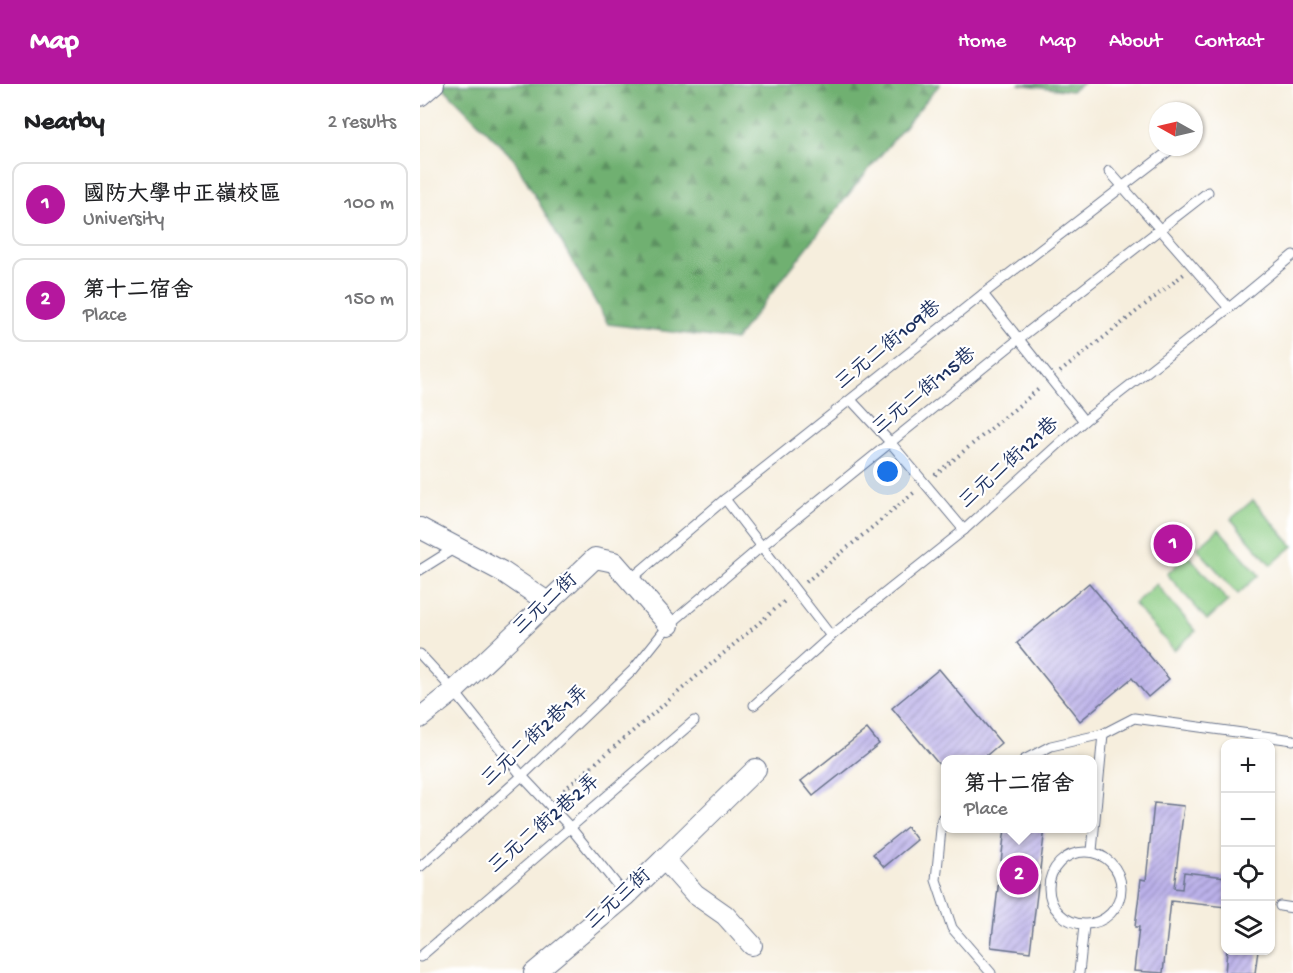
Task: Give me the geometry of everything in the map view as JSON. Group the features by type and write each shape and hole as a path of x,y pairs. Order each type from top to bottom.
{"street":[{"path":"420,96 435,84"},
{"path":"420,528 503,572 549,603"},
{"name":"三元二街","path":"420,718 454,691 595,558 614,562 669,625"},
{"path":"664,859 756,769"},
{"name":"三元三街","path":"534,973 626,896 664,859 695,894 725,915 752,945"}],"lane":[{"name":"三元二街109巷","path":"631,579 725,499 1163,156"},
{"path":"1109,171 1229,308"},
{"name":"三元二街115巷","path":"669,625 890,442 1208,192"},
{"name":"三元二街121巷","path":"754,705 831,636 964,530 1084,421 1293,255"},
{"path":"984,294 1084,421"},
{"path":"851,400 890,442 964,530"},
{"path":"725,499 831,636"},
{"path":"420,570 457,547"},
{"name":"三元二街2巷1弄","path":"420,867 522,776 633,670 669,625"},
{"path":"420,654 454,691 522,776 570,827 626,896"},
{"path":"1032,755 1051,746 1103,734 1134,718 1293,740"},
{"name":"三元二街2巷2弄","path":"420,957 694,721"},
{"path":"1097,798 1103,734"},
{"path":"941,829 936,880 952,928 991,973"},
{"path":"1092,851 1094,833"},
{"path":"1092,851 1110,861 1121,879 1120,900 1109,917 1084,926 1069,922 1053,907 1048,887 1055,867 1071,854 1092,851"},
{"path":"1280,906 1293,908"},
{"path":"1079,973 1084,926"}],"path":[{"path":"564,790 796,590 1052,379 1193,267"}],"green space":[{"path":"440,84 940,84 855,186 735,340 608,324 514,159"},
{"path":"1018,84 1082,84 1071,91"},
{"path":"1253,500 1293,546 1271,565 1231,519"},
{"path":"1219,529 1259,575 1238,594 1197,548"},
{"path":"1188,555 1228,601 1207,620 1167,574"},
{"path":"1156,584 1196,631 1174,650 1134,604"}],"building":[{"path":"1089,583 1169,679 1148,697 1132,678 1080,721 1017,643"},
{"path":"939,669 1001,743 987,755 941,755 941,767 892,708"},
{"path":"867,729 879,744 813,796 801,781"},
{"path":"1154,803 1184,806 1174,888 1182,889 1184,872 1221,876 1221,906 1171,901 1163,973 1134,971 1139,927 1135,927 1141,879 1146,880"},
{"path":"907,827 917,840 884,867 873,854"},
{"path":"1004,833 1044,833 1030,952 991,947"},
{"path":"1227,955 1257,955 1255,973 1225,973"}],"place":[{"name":"國防大學中正嶺校區","path":"1173,544"},
{"name":"第十二宿舍","path":"1019,875"}]}
